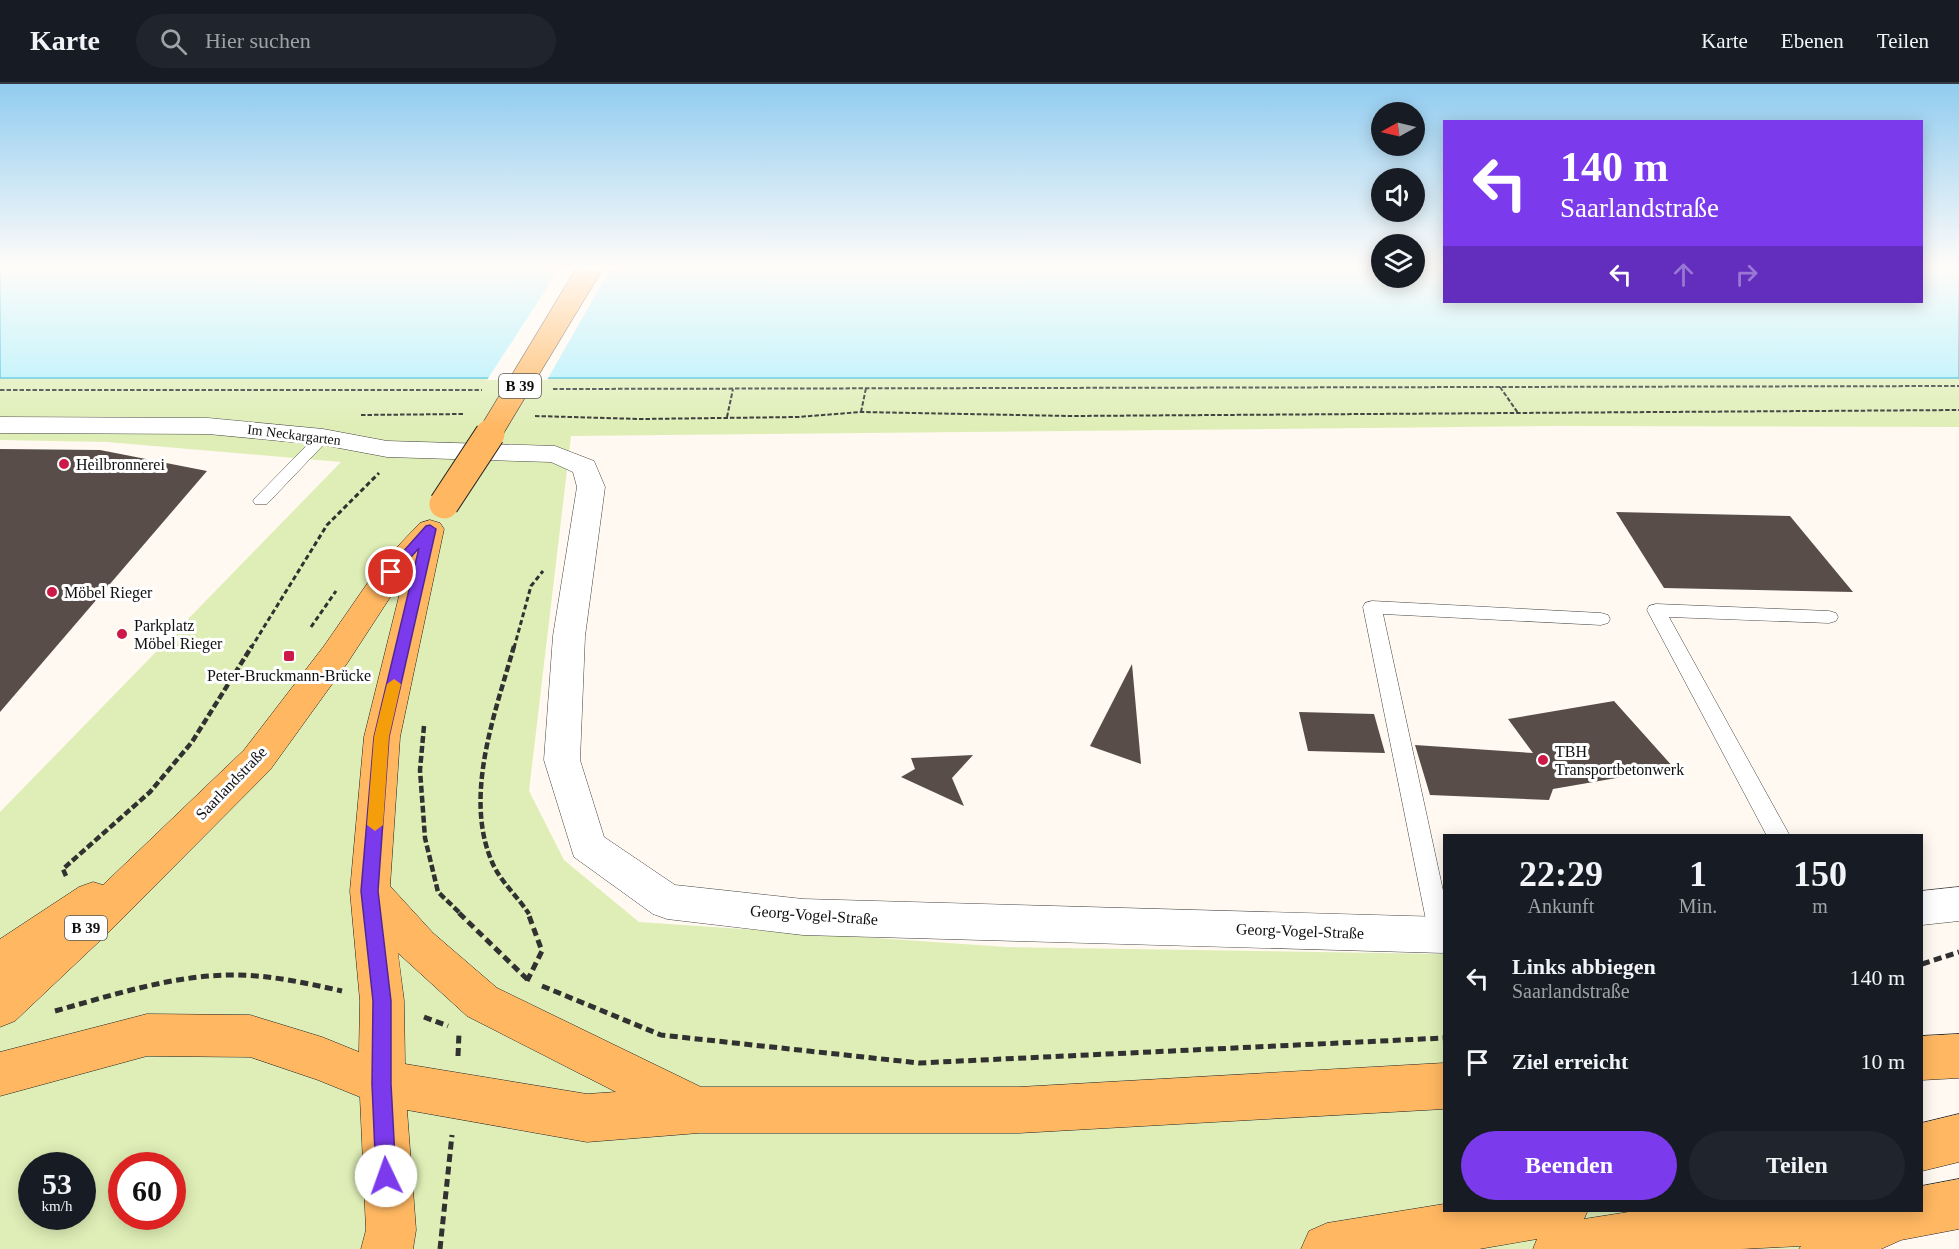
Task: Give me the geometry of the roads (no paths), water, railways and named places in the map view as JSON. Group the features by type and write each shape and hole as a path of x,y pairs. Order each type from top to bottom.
{"main road":[{"name":"B 39","path":"389,1240 382,1084 382,1001 369,891 382,737 437,516 495,427 559,320"},
{"name":"Saarlandstraße","path":"0,1007 169,847 256,760 336,654 391,572 437,516"},
{"path":"0,962 169,847"},
{"path":"369,891 418,946 482,1002 699,1110"},
{"path":"0,1074 147,1035 250,1036 322,1059 382,1084 456,1094 587,1118 699,1110 1019,1110 1443,1086"},
{"path":"1923,1058 1959,1056"},
{"path":"1923,1147 1959,1138"},
{"path":"1923,1210 1959,1204"},
{"path":"1327,1249 1551,1212"},
{"path":"1558,1249 1702,1226 1898,1215 1915,1212"},
{"path":"1825,1249 1898,1215"}],"street":[{"name":"Im Neckargarten","path":"0,425 208,426 323,437 387,449 555,454 585,467"},
{"name":"Georg-Vogel-Straße","path":"585,467 591,487 569,636 562,760 588,846 668,902 803,917 1442,935"},
{"path":"1923,908 1959,904"}],"lane":[{"path":"261,501 323,437"},
{"path":"1442,935 1372,607 1601,619"},
{"path":"1778,834 1656,610 1829,617"}],"water":[{"path":"0,320 1959,320 1959,378 0,378"}],"place":[{"name":"Heilbronnerei","path":"64,464"},
{"name":"Möbel Rieger","path":"52,592"},
{"name":"Parkplatz Möbel Rieger","path":"122,634"},
{"name":"Peter-Bruckmann-Brücke","path":"289,656"},
{"name":"TBH Transportbetonwerk","path":"1543,760"}]}
